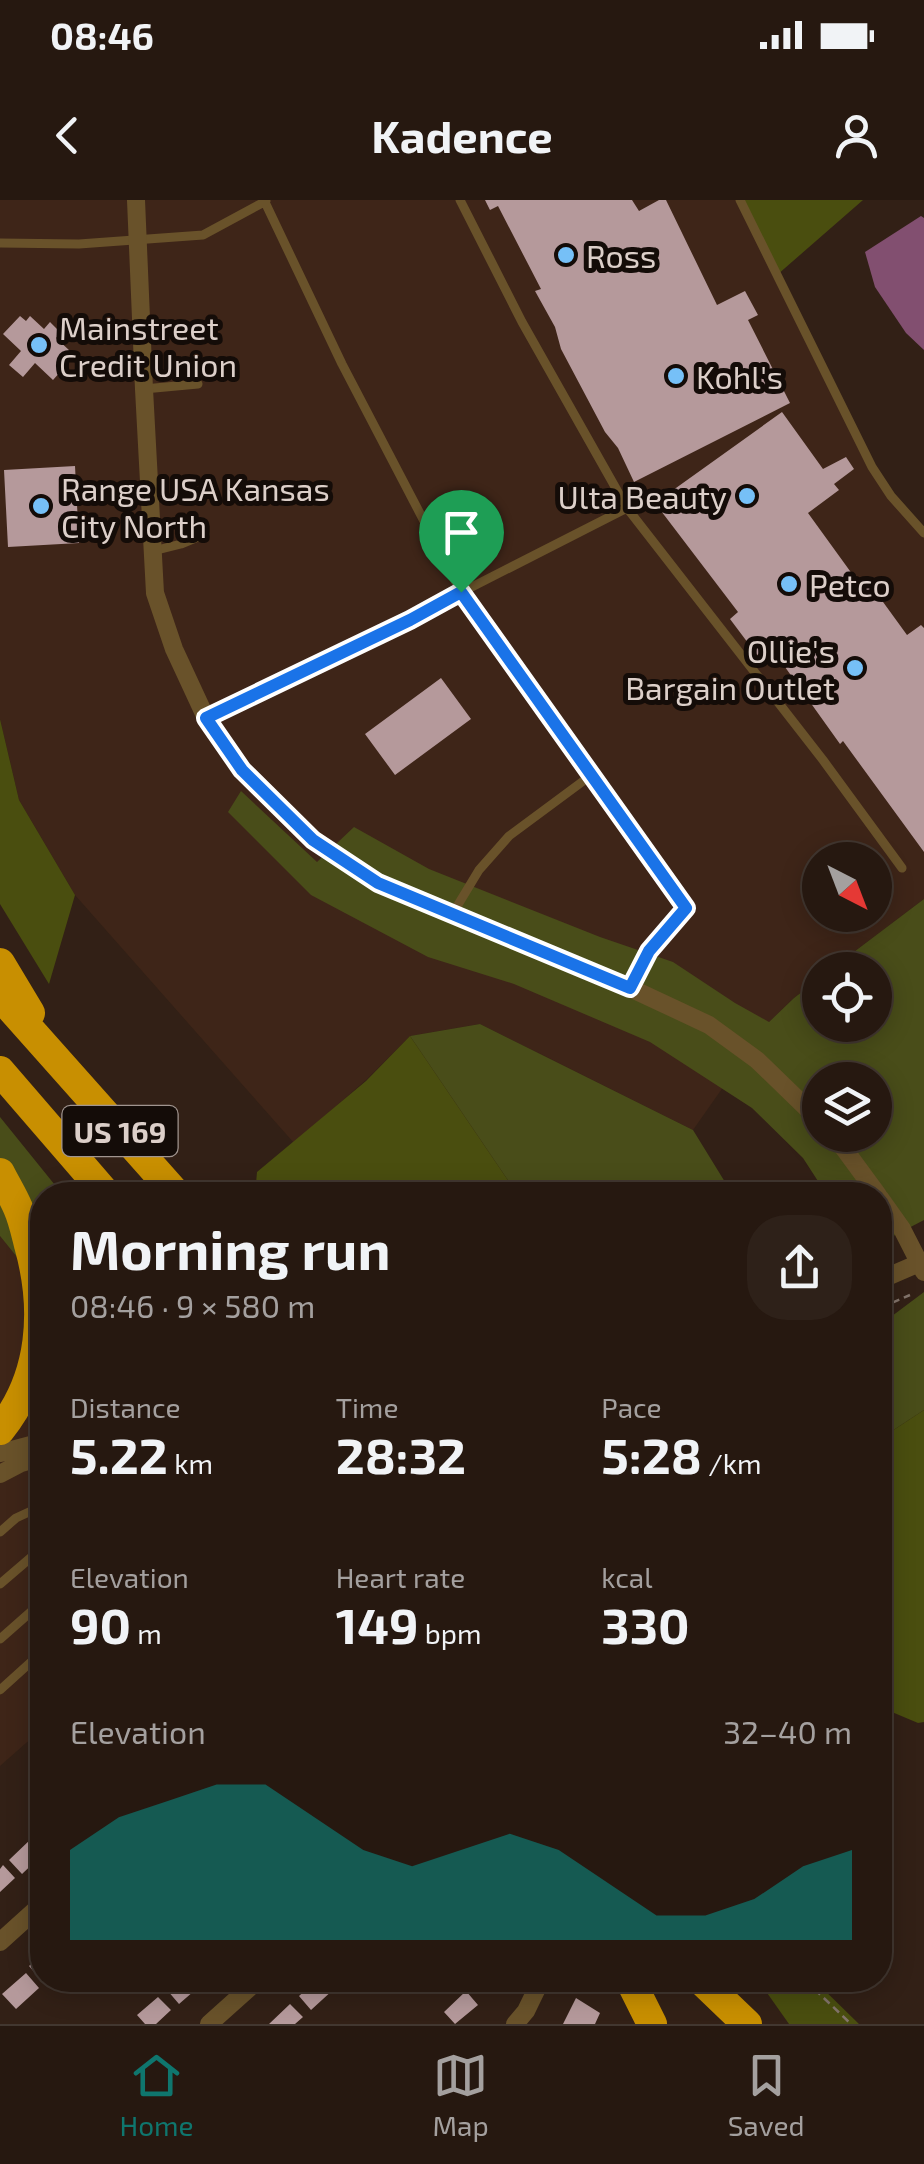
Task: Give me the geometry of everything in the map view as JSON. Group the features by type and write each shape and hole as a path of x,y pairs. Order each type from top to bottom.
{"highway":[{"path":"0,962 62,1067"},
{"name":"US 169","path":"0,996 165,1182"},
{"name":"US 169","path":"0,1071 96,1182"},
{"path":"0,1173 19,1209 30,1248"},
{"path":"0,1430 10,1418 30,1374"},
{"path":"636,1992 652,2024"},
{"path":"705,1992 720,2024"},
{"path":"712,1992 747,2024"}],"street":[{"path":"136,200 156,593 174,649 206,718 242,770 313,840 378,883 709,1025 757,1060 802,1104"},
{"path":"847,1152 869,1182"},
{"path":"892,1215 922,1265 892,1276"},
{"path":"0,1453 30,1445"},
{"path":"0,1474 30,1460"},
{"path":"0,1942 30,1915"},
{"path":"210,2024 245,1992"},
{"path":"516,2024 536,1992"}],"lane":[{"path":"460,200 515,308 627,508 902,868"},
{"path":"740,200 872,467 891,496 924,533"},
{"path":"0,243 79,244 203,235 266,201 349,378 461,592 686,908 649,951 630,988"},
{"path":"144,389 198,384"},
{"path":"206,718 410,620 627,508"},
{"path":"154,551 206,534"},
{"path":"452,913 479,870 509,836 590,776"},
{"path":"0,1532 30,1512"},
{"path":"0,1584 30,1558"},
{"path":"0,1639 30,1613"},
{"path":"0,1690 30,1663"}],"path":[{"path":"892,1303 910,1296"},
{"path":"817,1992 850,2024"}],"shaded area":[{"path":"0,200 742,200 872,467 924,533 924,899 892,923 892,842 802,842 802,932 880,932 854,952 802,952 802,992 769,1022 693,1130 480,1024 410,1036 294,1143 75,895 19,800 0,719"},
{"path":"921,216 924,350 906,333 875,287 865,252"},
{"path":"0,1236 30,1272 30,1740 0,1766"}],"green space":[{"path":"740,200 863,200 777,275"},
{"path":"0,719 19,800 75,895 49,984 0,904"},
{"path":"241,791 317,862 354,827 429,869 673,962 769,1022 802,992 802,1042 892,1042 892,952 854,952 880,932 892,932 892,923 924,899 924,1220 892,1237 892,1182 819,1182 803,1158 752,1108 650,1042 514,984 428,957 311,895 228,812"},
{"path":"480,1024 693,1130 725,1182 509,1182 410,1036"},
{"path":"410,1036 509,1182 256,1182 257,1172 366,1081"},
{"path":"0,1117 52,1182 30,1182 30,1273 0,1236"},
{"path":"924,1292 924,1410 892,1431 892,1316"},
{"path":"924,1410 924,1722 918,1723 892,1712 892,1431"},
{"path":"766,1992 826,1992 859,2024 789,2024"}],"building":[{"name":"Kohl's","path":"485,200 632,200 639,211 666,200 717,305 745,291 758,315 748,320 790,403 634,482 561,349 555,327 535,291 541,289 498,206 490,210"},
{"name":"Mainstreet Credit Union","path":"20,316 26,321 30,316 44,329 50,322 61,333 56,338 70,351 65,356 70,361 53,380 35,363 23,377 9,365 21,351 3,334"},
{"path":"782,412 823,469 846,457 854,469 834,484 839,490 808,513 863,589 870,584 907,635 921,625 924,628 924,852 775,653 770,656 765,650 757,655 730,619 738,612 655,503"},
{"name":"Range USA Kansas City North","path":"75,466 79,543 8,547 4,470"},
{"path":"441,678 471,719 395,775 365,734"},
{"path":"30,1840 30,1866 22,1874 9,1860"},
{"path":"3,1865 15,1878 0,1892 0,1869"},
{"path":"26,1973 30,1992 35,1992 16,2009 2,1994"},
{"path":"169,1992 193,1992 179,2004"},
{"path":"304,1992 331,1992 311,2010 299,1996"},
{"path":"465,1992 478,2005 455,2024 444,2012"},
{"path":"158,1997 171,2010 156,2024 145,2024 137,2015"},
{"path":"576,1998 600,2013 595,2024 563,2024"},
{"path":"290,2004 303,2017 295,2024 269,2024"}],"place":[{"name":"Ross","path":"566,255"},
{"name":"Mainstreet Credit Union","path":"39,345"},
{"name":"Kohl's","path":"676,376"},
{"name":"Ulta Beauty","path":"747,496"},
{"name":"Range USA Kansas City North","path":"41,506"},
{"name":"Petco","path":"789,584"},
{"name":"Ollie's Bargain Outlet","path":"855,668"}],"route":[{"path":"461,592 686,908 649,951 630,988 378,883 313,840 242,770 206,718 461,592"}]}
